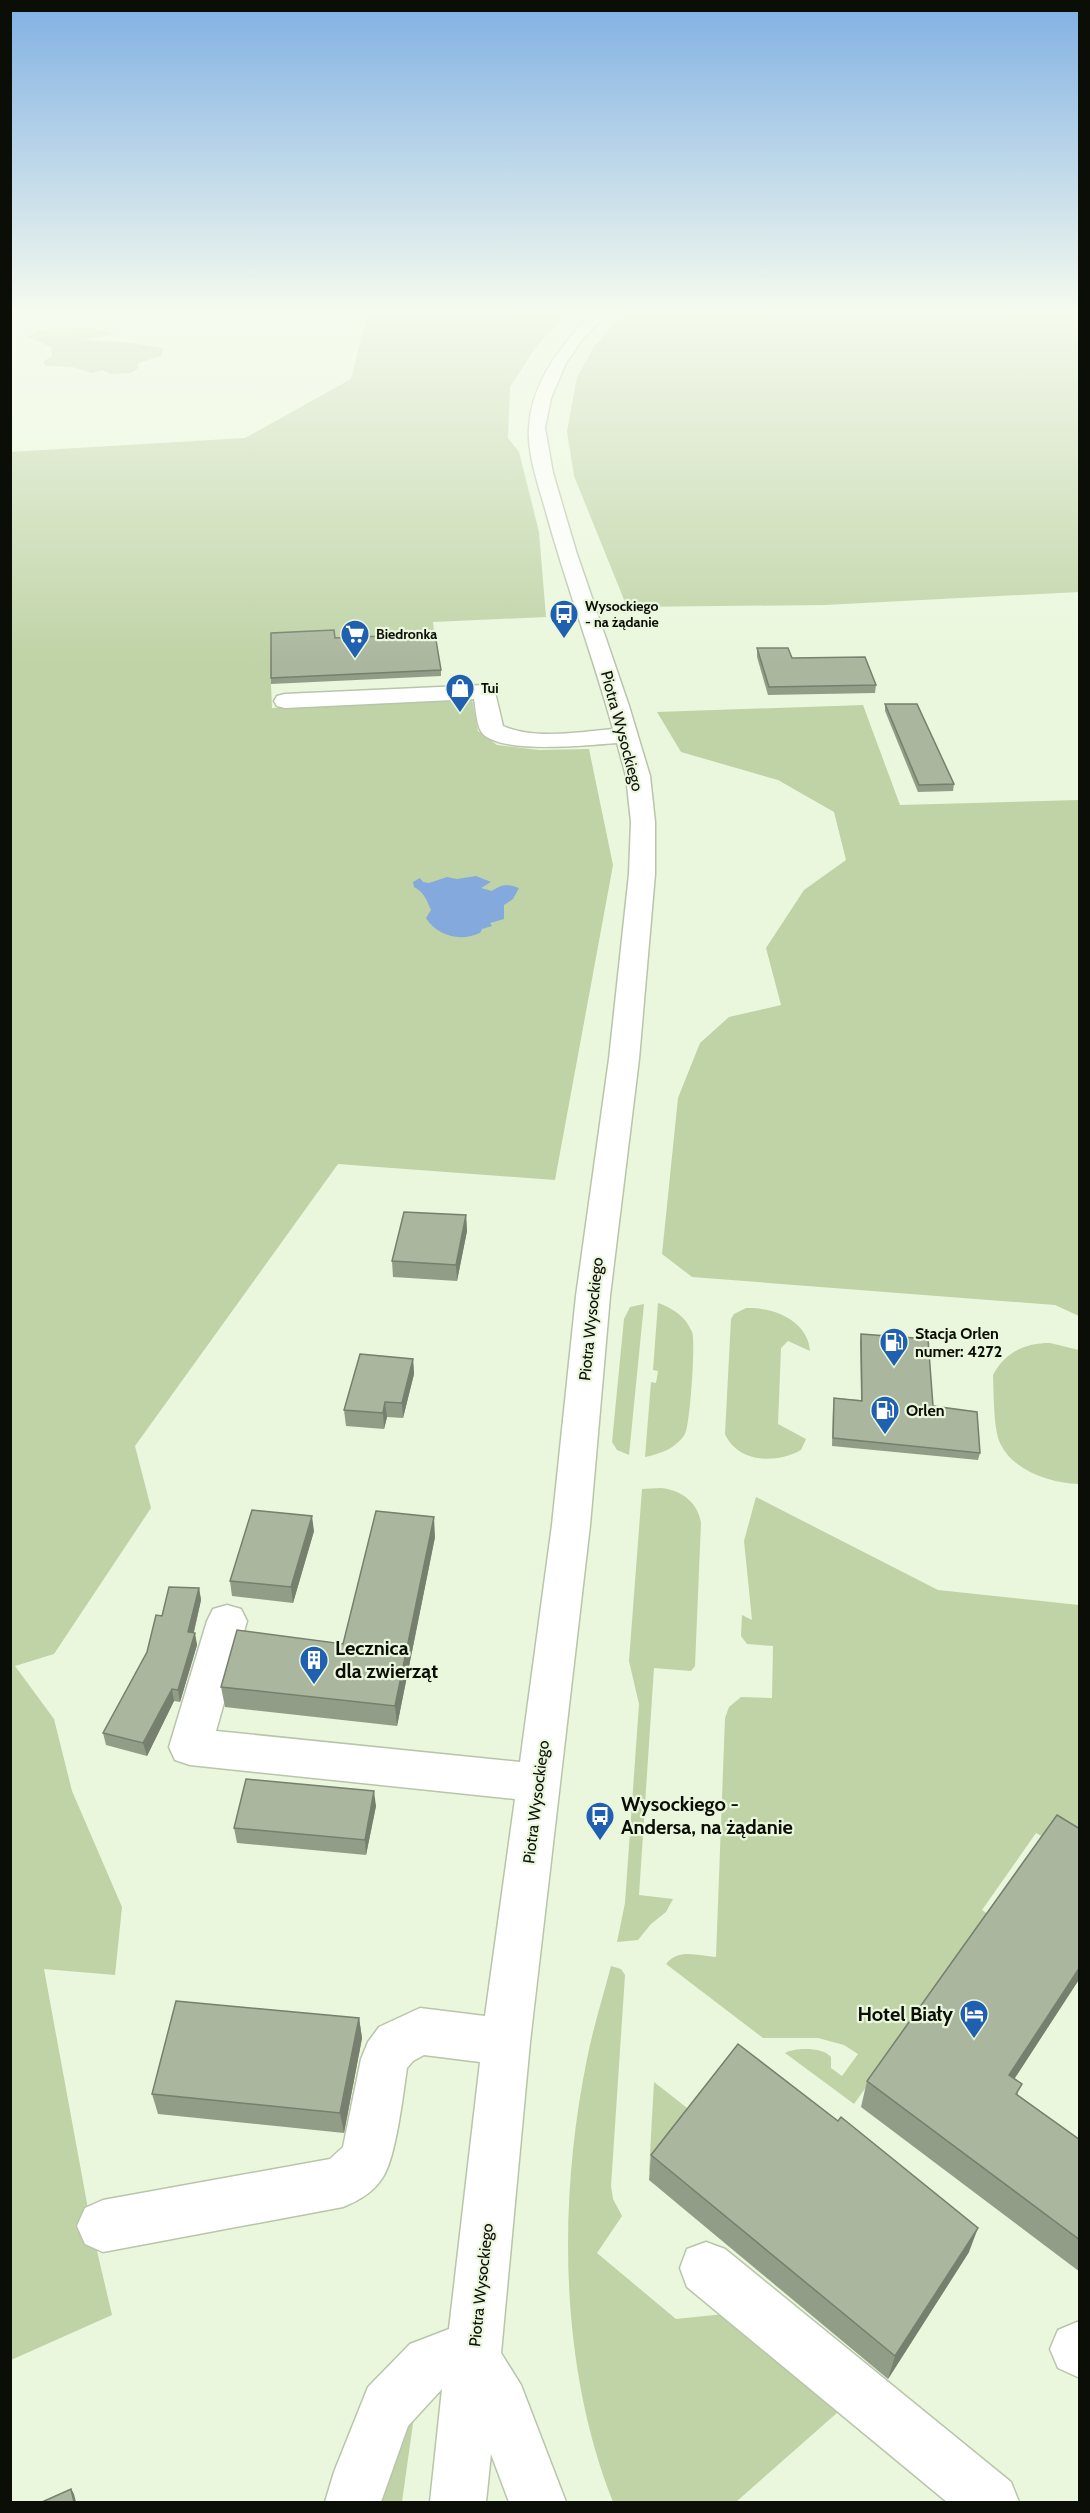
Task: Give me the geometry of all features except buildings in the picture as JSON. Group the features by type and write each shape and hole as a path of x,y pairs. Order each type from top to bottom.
{"street":[{"name":"Piotra Wysockiego","path":"458,2502 506,2042 571,1525 593,1296 624,1059 642,874 643,822 638,776 627,735 563,540 544,473 537,429"},
{"path":"285,701 484,693 492,730 501,736 522,739 627,735"},
{"path":"227,1621 190,1746 538,1783"},
{"path":"103,2226 343,2182 365,2160 385,2059 396,2044 420,2031 506,2042"},
{"path":"706,2268 991,2502"},
{"path":"353,2502 362,2472 388,2407 429,2363 453,2355 473,2358"},
{"name":"Piotra Wysockiego","path":"473,2358 501,2406 537,2502"}],"green space":[{"path":"261,429 508,429 508,438 519,452 539,532 546,617 433,622 435,640 271,684 272,708 472,699 478,731 497,745 539,750 589,749 613,865 555,1180 338,1164 135,1446 151,1508 54,1654 15,1666 54,1719 72,1791 122,1907 115,1975 44,1969 91,2225 112,2315 11,2360 10,452 245,438"},
{"path":"1079,429 1079,592 825,605 627,607 574,476 567,431"},
{"path":"863,705 900,805 1079,800 1079,1316 1055,1305 692,1277 662,1254 678,1098 700,1043 729,1017 781,1005 766,948 804,890 846,860 834,812 778,780 681,752 657,712"},
{"path":"658,1303 678,1314 692,1332 690,1400 685,1434 668,1450 645,1457 651,1382 656,1383 658,1371 653,1370"},
{"path":"644,1304 629,1455 617,1450 612,1442 624,1319 630,1307"},
{"path":"746,1308 767,1310 787,1318 803,1331 808,1340 810,1351 788,1341 781,1348 778,1424 806,1439 801,1450 791,1455 769,1459 748,1455 731,1444 725,1434 731,1319 734,1314"},
{"path":"1041,1343 1079,1350 1078,1484 1045,1478 1024,1469 1007,1454 998,1438 994,1411 993,1375 1003,1360 1017,1350"},
{"path":"661,1488 675,1491 687,1498 696,1509 701,1523 695,1666 691,1671 654,1668 639,1895 673,1899 666,1912 651,1924 638,1940 617,1942 625,1903 639,1704 629,1661 642,1489"},
{"path":"756,1497 938,1590 1079,1605 1079,1858 1036,1833 982,1910 989,1915 854,2104 785,2053 802,2049 822,2051 831,2057 831,2068 842,2076 858,2054 844,2045 818,2038 763,2038 666,1964 683,1954 716,1957 725,1718 729,1707 741,1697 772,1698 773,1646 747,1644 741,1636 742,1615 752,1620 744,1541"},
{"path":"611,1966 621,1969 625,1975 611,2186 613,2199 622,2216 597,2253 676,2319 724,2314 838,2412 736,2502 613,2502 595,2450 582,2395 573,2340 569,2283 568,2226 571,2169 587,2059"},
{"path":"654,2082 691,2111 700,2107 649,2172"},
{"path":"415,2409 402,2502 371,2502 379,2471"}],"water":[{"path":"476,876 491,882 481,888 492,891 505,885 519,888 513,899 504,905 504,919 490,923 492,926 482,929 480,933 473,936 450,936 436,929 426,918 431,910 427,900 414,887 413,882 420,878 423,882 429,883 447,877 457,879"}],"place":[{"name":"Wysockiego - na żądanie","path":"564,640"},
{"name":"Biedronka","path":"355,660"},
{"name":"Tui","path":"460,714"},
{"name":"Stacja Orlen numer: 4272","path":"894,1368"},
{"name":"Orlen","path":"885,1436"},
{"name":"Lecznica dla zwierząt","path":"314,1686"},
{"name":"Wysockiego - Andersa, na żądanie","path":"600,1842"},
{"name":"Hotel Biały","path":"974,2040"}]}
